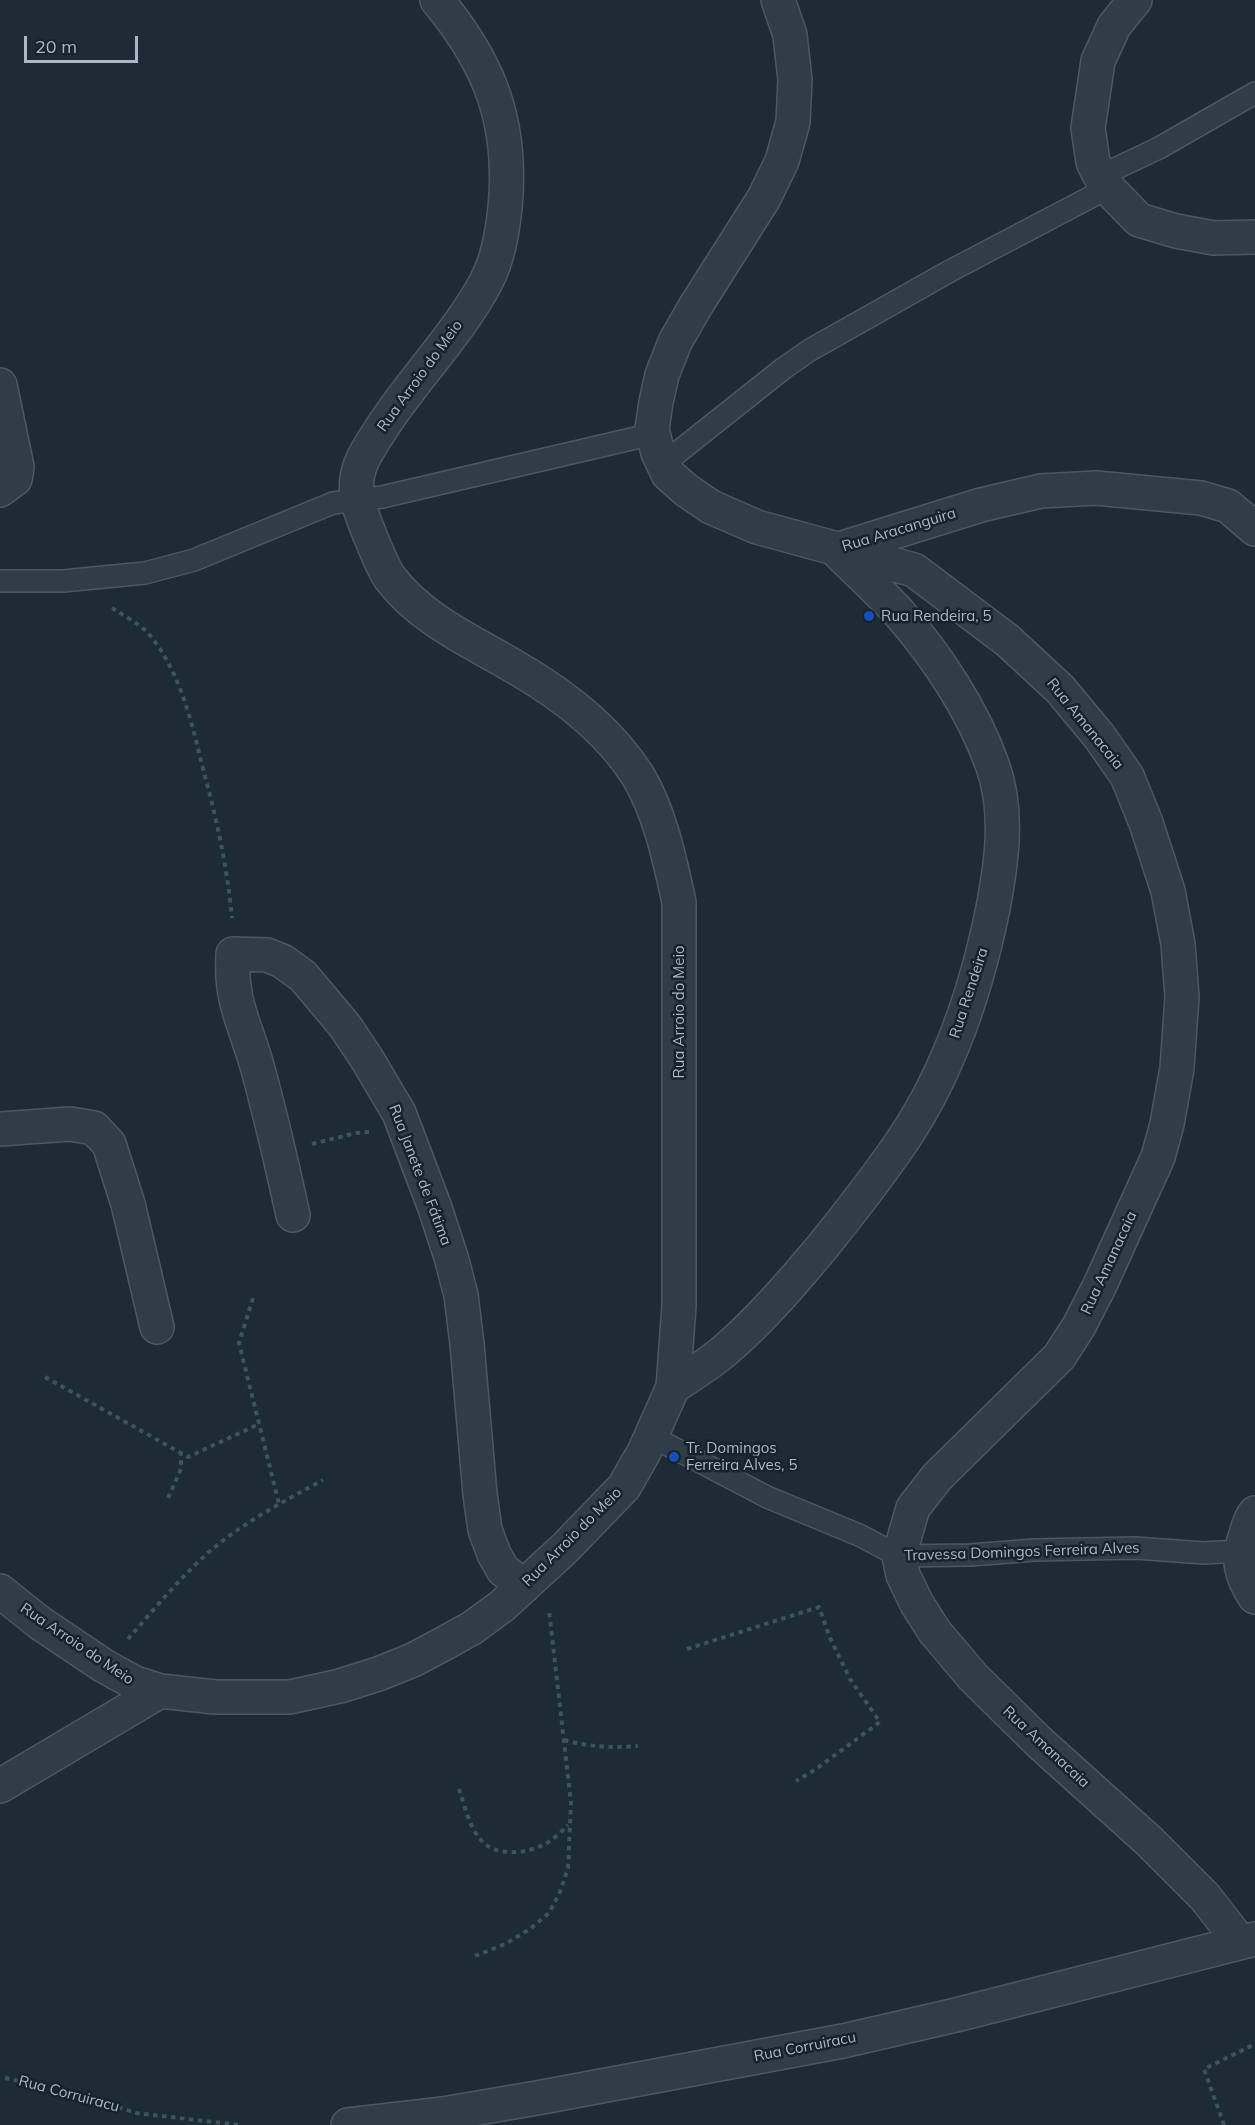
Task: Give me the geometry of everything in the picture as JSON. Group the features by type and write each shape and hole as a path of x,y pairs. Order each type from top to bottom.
{"street":[{"name":"Rua Arroio do Meio","path":"0,1591 40,1623 104,1666 135,1683 160,1691 215,1697 263,1698 290,1697 340,1686 387,1671 429,1652 472,1628 502,1606 564,1549 624,1487 651,1436 673,1387 679,1305 679,902 671,862 657,820 638,777 610,741 579,710 518,668 443,626 410,600 389,576 357,500 358,465 400,400 456,328 486,281 502,239 508,176 504,134 496,100 480,62 457,25 437,0"},
{"path":"658,449 652,429 656,402 662,375 675,342 695,306 764,198 782,161 793,122 795,80 790,35 778,0"},
{"path":"1135,0 1114,26 1098,61 1088,128 1093,162 1104,182 1139,220 1176,231 1214,238 1255,237"},
{"path":"0,385 17,467 15,479 0,490"},
{"name":"Rua Aracanguira","path":"658,449 668,474 711,507 757,527 836,550 981,505 1041,491 1085,488 1153,492 1201,498 1228,506 1255,530"},
{"name":"Rua Rendeira","path":"673,1387 729,1348 786,1292 844,1221 898,1149 945,1064 967,1005 987,938 1002,860 1001,807 993,765 971,716 930,652 899,614 836,550"},
{"name":"Rua Amanacaia","path":"836,550 914,570 1007,640 1060,689 1099,736 1127,776 1146,823 1168,891 1178,944 1182,997 1178,1068 1158,1157 1079,1326 1059,1357 937,1477 913,1508 899,1556 903,1575 917,1604 935,1632 973,1677 1039,1742 1149,1840 1247,1941"},
{"path":"233,954 232,971 240,1019 255,1057 293,1215"},
{"name":"Rua Janete de Fátima","path":"233,954 267,956 282,961 303,976 327,1004 367,1059 399,1113 439,1218 452,1257 460,1295 485,1530 503,1570 524,1586"},
{"path":"0,1129 70,1124 94,1128 109,1144 128,1204 157,1327"},
{"path":"1255,1513 1251,1518 1240,1551 1240,1565 1255,1597"},
{"path":"0,1786 160,1691"},
{"name":"Rua Corruiracu","path":"348,2125 431,2115 537,2098 843,2041 956,2015 1247,1941"}],"lane":[{"path":"0,581 63,581 153,571 204,556 333,504 382,497 506,470 658,449 775,375 810,350 1255,93"},
{"name":"Travessa Domingos Ferreira Alves","path":"651,1436 767,1497 859,1535 899,1556 1134,1548 1204,1553 1240,1551"}],"path":[{"path":"63,581 128,617 145,631 166,660 178,685 195,738 226,860 233,954"},
{"path":"279,1152 356,1133 390,1132 408,1137"},
{"path":"253,1298 239,1343 279,1504"},
{"path":"45,1377 188,1456 259,1424"},
{"path":"168,1498 181,1469 181,1454"},
{"path":"104,1666 174,1587 221,1542 279,1504 323,1480"},
{"path":"475,1956 505,1944 530,1929 549,1913 560,1892 568,1868 571,1803 556,1683 551,1615 544,1596 524,1586"},
{"path":"687,1649 819,1607 830,1638 850,1679 880,1722 796,1780"},
{"path":"564,1740 589,1746 613,1748 638,1746"},
{"path":"459,1789 473,1828 483,1843 496,1850 514,1852 542,1846 569,1824"},
{"path":"1224,2125 1204,2069 1255,2044"},
{"name":"Rua Corruiracu","path":"5,2078 79,2094 136,2113 239,2125"}],"place":[{"name":"Rua Rendeira, 5","path":"869,616"},
{"name":"Tr. Domingos Ferreira Alves, 5","path":"674,1457"}]}
